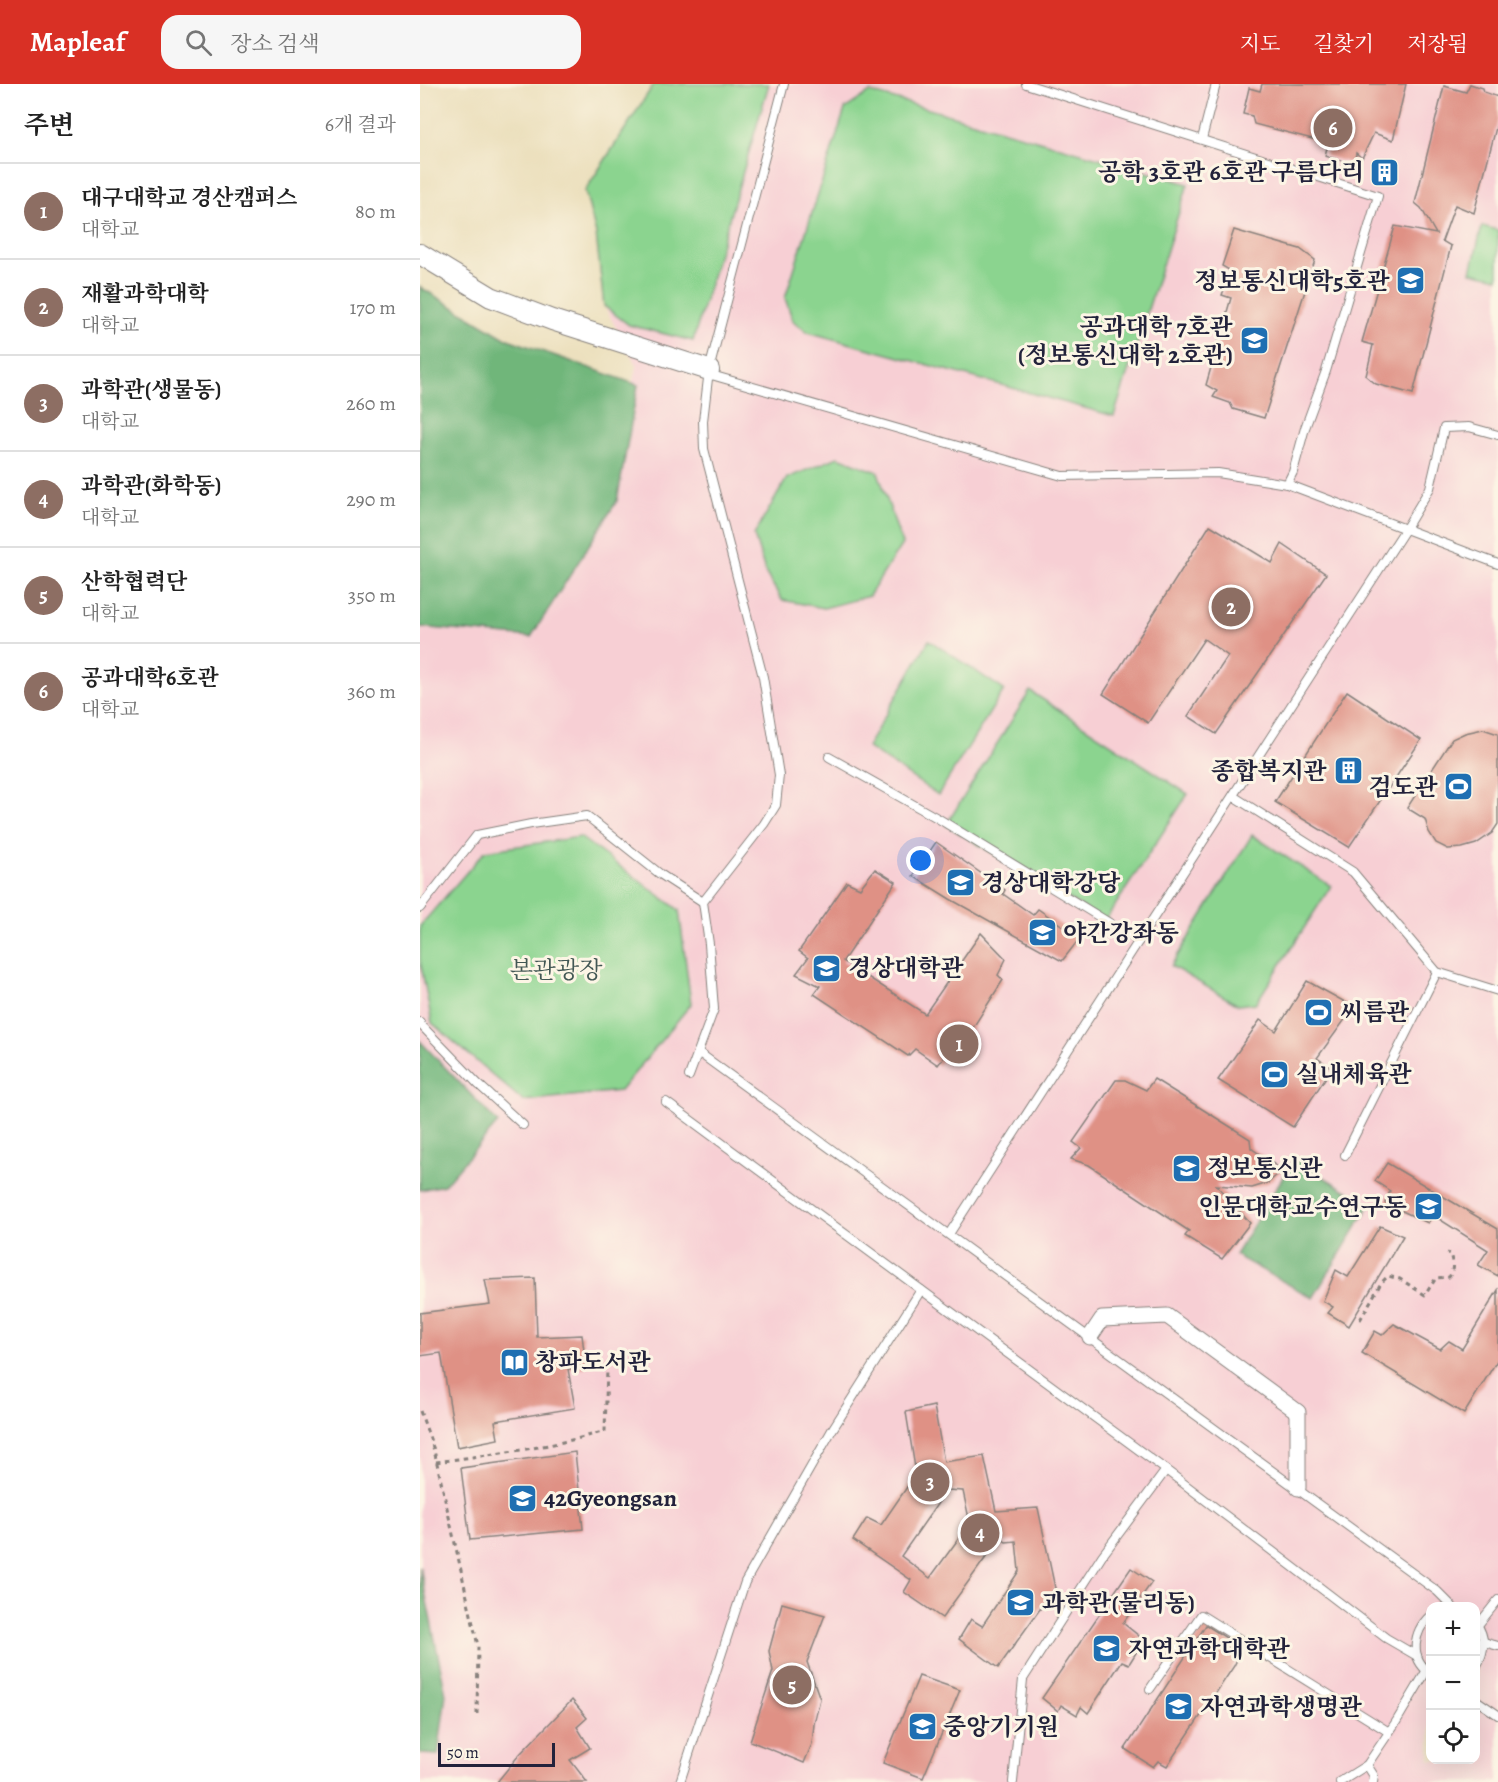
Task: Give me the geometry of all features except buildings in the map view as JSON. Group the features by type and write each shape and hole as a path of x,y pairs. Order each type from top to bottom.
{"street":[{"path":"420,254 491,297 552,320 708,372"},
{"path":"1090,1337 1102,1319 1167,1316 1177,1323 1298,1412 1298,1488"}],"lane":[{"path":"689,1076 714,1009 703,902 764,824 776,805 779,775 763,677 704,449 703,421 708,372 784,84"},
{"path":"1026,84 1378,196 1326,370 1287,484"},
{"path":"1202,139 1216,84"},
{"path":"708,372 1062,476 1218,473 1287,484 1498,564"},
{"path":"949,1234 1406,528 1430,488 1444,428 1469,427 1498,435"},
{"path":"829,757 939,819 1139,941"},
{"path":"1233,796 1353,872 1437,972 1498,991"},
{"path":"420,909 477,835 587,816 660,873 703,902"},
{"path":"1345,1155 1437,972"},
{"path":"420,1022 478,1084 523,1125"},
{"path":"698,1052 1298,1488 1437,1591 1448,1602"},
{"path":"666,1102 1166,1470 1386,1638 1417,1656 1426,1668"},
{"path":"680,1782 745,1582 832,1430 921,1290"},
{"path":"1013,1782 1023,1679 1102,1556 1166,1470"},
{"path":"1480,1621 1498,1600"},
{"path":"1150,1689 1201,1615 1389,1732"},
{"path":"1417,1656 1415,1647 1419,1629 1426,1621"},
{"path":"1480,1632 1484,1642 1480,1660"},
{"path":"1484,1642 1498,1646"},
{"path":"1340,1782 1367,1765 1426,1676"},
{"path":"1480,1703 1498,1715"},
{"path":"1367,1765 1374,1776 1372,1782"}],"path":[{"path":"1360,1320 1381,1283 1388,1276 1400,1279 1425,1295 1436,1278 1449,1277 1452,1272 1452,1262 1447,1253"},
{"path":"436,1462 555,1444 605,1431 607,1370"},
{"path":"420,1411 436,1462 478,1646 477,1714"}],"shaded area":[{"path":"654,84 1498,84 1498,1782 420,1782 420,445 603,481 637,366 604,306 596,234 585,191"}],"green space":[{"path":"654,84 769,84 693,341 629,325 604,306 596,234 585,191"},
{"path":"870,92 1188,184 1114,416 808,332 793,321 785,298 845,109"},
{"path":"1482,226 1498,230 1498,278 1471,272"},
{"path":"420,287 505,338 638,385 617,501 531,637 420,627"},
{"path":"838,457 878,472 902,544 869,596 824,608 782,600 766,574 754,535 787,478"},
{"path":"929,640 1004,690 938,795 867,747"},
{"path":"1030,691 1188,794 1105,921 946,825"},
{"path":"1252,835 1331,886 1256,1003 1238,1005 1171,966"},
{"name":"본관광장","path":"580,837 679,910 691,1004 620,1091 523,1101 432,1023 420,960 420,926 485,851"},
{"path":"420,1041 498,1123 444,1185 420,1190"},
{"path":"1294,1159 1370,1205 1313,1298 1235,1255"},
{"path":"420,1567 446,1694 438,1755 420,1754"}],"place":[{"name":"공과대학6호관","path":"1333,128"},
{"name":"공학 3호관 6호관 구름다리","path":"1385,172"},
{"name":"정보통신대학5호관","path":"1411,281"},
{"name":"공과대학 7호관 (정보통신대학 2호관)","path":"1254,341"},
{"name":"재활과학대학","path":"1231,607"},
{"name":"종합복지관","path":"1348,771"},
{"name":"검도관","path":"1459,787"},
{"name":"경상대학강당","path":"960,883"},
{"name":"야간강좌동","path":"1042,933"},
{"name":"경상대학관","path":"827,968"},
{"name":"씨름관","path":"1319,1012"},
{"name":"대구대학교 경산캠퍼스","path":"959,1044"},
{"name":"실내체육관","path":"1275,1074"},
{"name":"정보통신관","path":"1186,1168"},
{"name":"인문대학교수연구동","path":"1428,1207"},
{"name":"창파도서관","path":"514,1362"},
{"name":"과학관(생물동)","path":"930,1482"},
{"name":"42Gyeongsan","path":"523,1498"},
{"name":"과학관(화학동)","path":"980,1533"},
{"name":"과학관(물리동)","path":"1021,1603"},
{"name":"자연과학대학관","path":"1107,1649"},
{"name":"산학협력단","path":"792,1685"},
{"name":"자연과학생명관","path":"1179,1707"},
{"name":"중앙기기원","path":"922,1727"}]}
